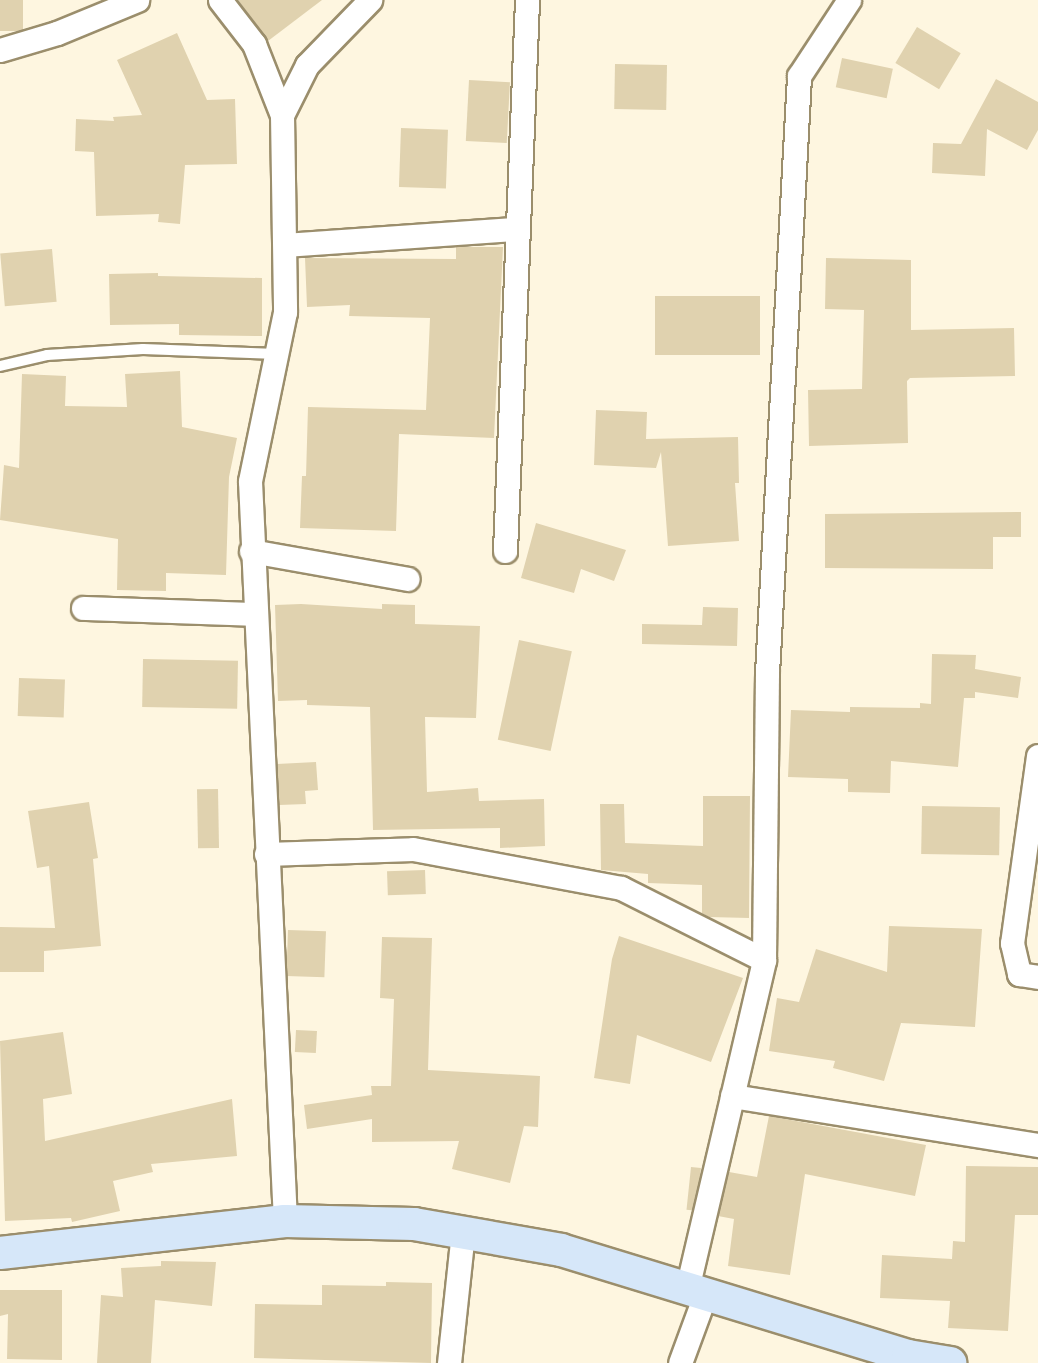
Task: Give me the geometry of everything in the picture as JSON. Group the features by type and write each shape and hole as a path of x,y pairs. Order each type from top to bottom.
{"street":[{"path":"0,50 57,33 137,0"},
{"path":"220,0 254,44 282,115 285,312 250,481 265,854 285,1221"},
{"path":"282,115 307,65 370,0"},
{"path":"505,551 527,0"},
{"path":"680,1363 696,1292 732,1096 764,960 767,673 799,76 848,0"},
{"path":"285,245 516,229"},
{"path":"251,551 408,579"},
{"path":"83,608 254,614"},
{"path":"1038,755 1012,943 1019,974 1038,977"},
{"path":"265,854 413,849 621,888 764,960"},
{"path":"732,1096 1038,1145"},
{"path":"0,1253 285,1221 414,1224 561,1250 908,1356 950,1363"},
{"path":"449,1363 463,1233"}],"lane":[{"path":"0,366 47,355 143,349 276,354"}],"building":[{"path":"0,0 23,0 23,31 0,31"},
{"path":"238,0 322,0 268,41"},
{"path":"917,27 961,53 939,89 895,63"},
{"path":"177,33 207,100 235,99 237,164 185,165 180,224 158,222 159,214 96,216 94,152 75,151 76,119 114,121 113,117 142,115 117,60"},
{"path":"842,58 893,69 887,98 836,87"},
{"path":"615,64 667,65 666,110 614,109"},
{"path":"996,79 1038,102 1038,130 1027,150 987,129 985,176 932,173 933,143 961,144"},
{"path":"469,80 510,82 507,143 466,141"},
{"path":"401,128 448,130 446,189 399,187"},
{"path":"456,247 503,247 494,438 399,434 396,531 300,528 302,476 306,476 308,407 426,410 430,318 349,316 350,305 307,307 305,258 456,259"},
{"path":"52,249 57,302 5,306 0,254"},
{"path":"826,258 911,260 911,330 1014,328 1015,376 910,378 907,381 908,443 809,446 808,390 862,389 864,310 825,309"},
{"path":"158,273 158,276 262,278 262,336 179,335 179,324 110,325 109,274"},
{"path":"655,296 760,296 760,355 655,355"},
{"path":"180,371 182,427 237,438 229,477 226,575 166,573 166,591 117,590 118,539 0,520 4,465 19,468 22,374 66,376 65,406 127,407 125,374"},
{"path":"596,410 647,412 646,439 738,437 739,483 735,483 739,541 668,546 661,452 656,468 594,465"},
{"path":"1021,512 1021,537 993,537 993,569 825,568 825,514"},
{"path":"536,523 626,550 614,581 581,569 574,593 521,578"},
{"path":"382,604 415,605 415,624 480,626 476,718 425,717 427,792 478,788 479,801 544,799 545,846 500,848 500,828 373,830 370,707 307,705 307,700 278,701 275,605 382,609"},
{"path":"703,607 738,608 737,646 642,644 642,624 702,625"},
{"path":"519,640 572,651 551,751 498,740"},
{"path":"932,654 976,655 975,669 1021,677 1018,698 975,692 975,698 964,698 958,767 891,761 890,793 848,792 848,779 788,777 791,710 850,712 850,707 920,708 920,703 931,704"},
{"path":"143,659 238,661 237,709 142,707"},
{"path":"19,678 65,680 64,718 18,716"},
{"path":"316,762 318,790 305,791 306,804 279,805 277,764"},
{"path":"197,789 218,789 219,848 198,848"},
{"path":"703,796 750,796 749,918 709,917 702,913 702,885 648,883 648,874 601,870 600,804 624,804 625,843 703,846"},
{"path":"89,802 98,858 93,859 101,946 44,951 44,972 0,972 0,927 55,928 49,866 37,868 28,811"},
{"path":"922,806 1000,807 999,855 921,854"},
{"path":"425,870 426,894 388,895 387,871"},
{"path":"889,926 982,929 975,1027 901,1023 884,1081 833,1068 835,1061 769,1051 777,998 799,1002 816,949 887,972"},
{"path":"288,930 326,931 324,977 286,976"},
{"path":"619,936 743,978 711,1062 637,1035 630,1084 594,1078 612,959"},
{"path":"382,937 432,938 428,1070 540,1076 538,1127 524,1126 510,1183 452,1169 459,1141 372,1142 372,1119 307,1129 304,1105 372,1095 371,1086 391,1086 394,999 380,998"},
{"path":"296,1030 317,1031 316,1053 295,1052"},
{"path":"63,1032 72,1094 43,1099 45,1141 232,1099 237,1156 151,1164 153,1172 113,1181 120,1211 72,1222 71,1218 5,1221 0,1041"},
{"path":"769,1116 926,1145 915,1196 805,1174 790,1275 728,1266 734,1219 718,1216 729,1172 757,1177"},
{"path":"966,1166 1038,1167 1038,1215 1015,1215 1008,1331 948,1328 950,1301 880,1298 882,1255 952,1259 953,1241 965,1242"},
{"path":"691,1167 701,1168 696,1211 687,1210"},
{"path":"161,1261 216,1262 212,1306 155,1300 151,1363 97,1363 101,1295 123,1297 121,1268 161,1266"},
{"path":"386,1282 432,1283 431,1363 254,1358 255,1304 322,1305 322,1285 386,1286"},
{"path":"0,1290 62,1290 62,1360 7,1359 8,1314 0,1316"}]}
